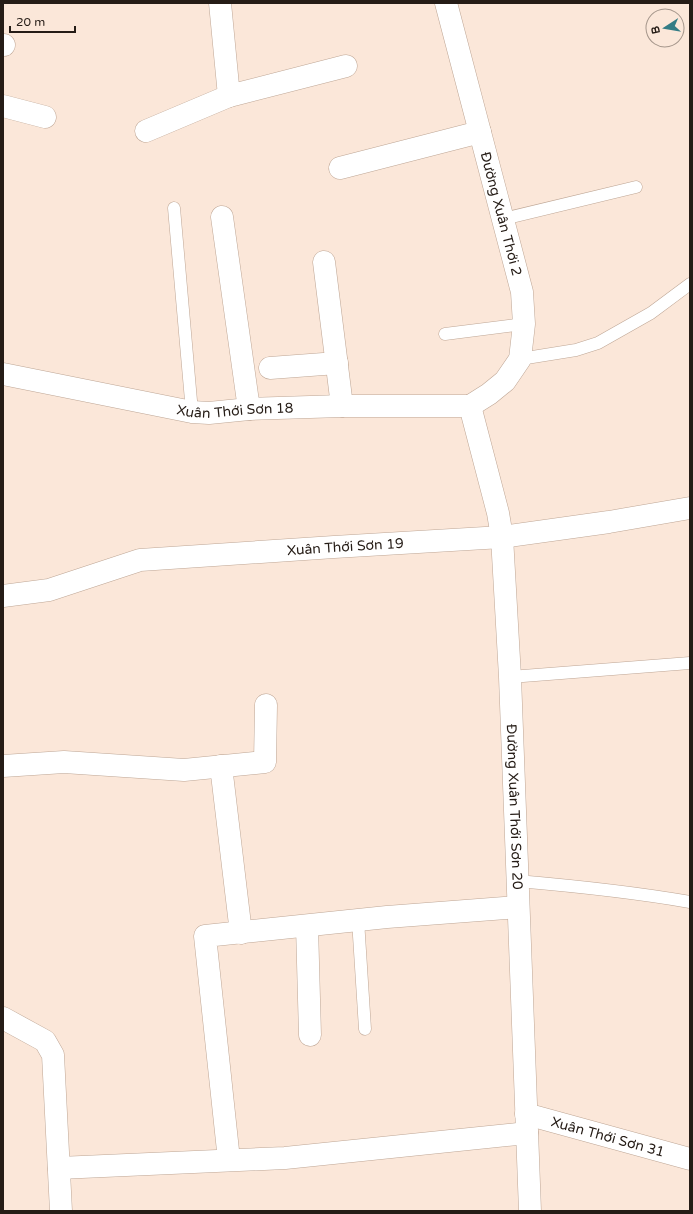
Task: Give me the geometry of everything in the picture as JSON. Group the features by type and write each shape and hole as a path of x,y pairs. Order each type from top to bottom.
{"street":[{"path":"220,3 229,96"},
{"name":"Đường Xuân Thới 2","path":"446,3 522,292 524,324 520,359 505,380 489,394 470,406"},
{"path":"146,131 229,96 346,66"},
{"path":"3,106 45,117"},
{"path":"340,168 480,132"},
{"path":"222,217 249,408"},
{"path":"324,262 342,406"},
{"path":"270,368 337,364"},
{"name":"Xuân Thới Sơn 18","path":"3,374 192,412 209,413 249,408 470,406"},
{"name":"Đường Xuân Thới Sơn 20","path":"470,406 498,513 502,538 510,677 530,1211"},
{"name":"Xuân Thới Sơn 19","path":"3,596 49,590 140,560 342,546 502,538 690,508"},
{"path":"3,766 64,762 184,770 265,762 266,705"},
{"path":"221,766 241,933"},
{"path":"229,1160 205,936 358,920 518,907"},
{"path":"307,926 310,1035"},
{"path":"3,1018 45,1041 54,1055 61,1211"},
{"path":"59,1168 285,1158 527,1124"},
{"name":"Xuân Thới Sơn 31","path":"527,1124 690,1159"}],"lane":[{"path":"503,219 636,187"},
{"path":"174,208 192,412"},
{"path":"520,359 576,350 598,344 652,313 690,284"},
{"path":"445,334 524,324"},
{"path":"510,677 690,663"},
{"path":"517,881 584,886 640,893 690,902"},
{"path":"358,920 366,1030"}]}
